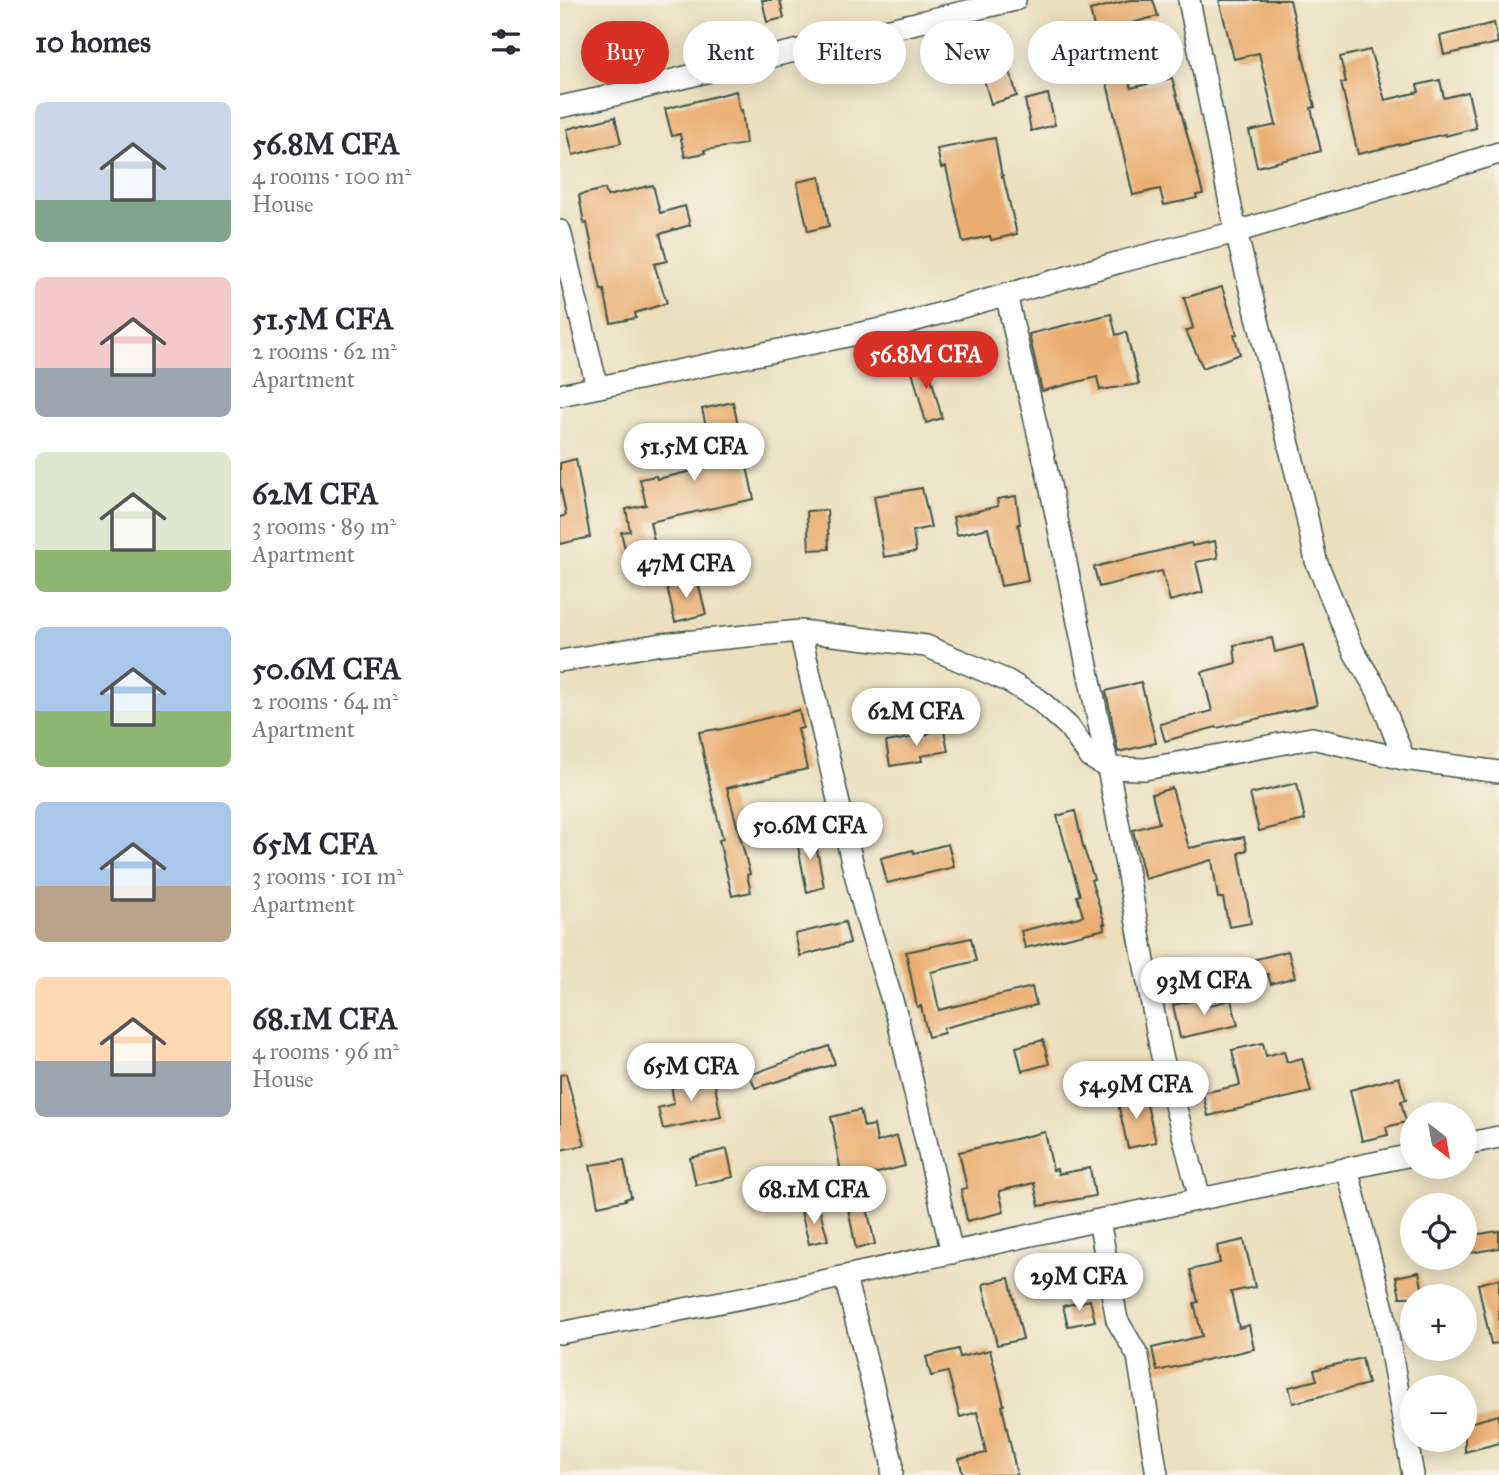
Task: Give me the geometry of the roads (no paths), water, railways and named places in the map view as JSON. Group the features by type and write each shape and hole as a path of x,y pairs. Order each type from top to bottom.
{"street":[{"path":"560,107 1016,0"},
{"path":"1189,0 1236,232 1316,561 1354,652 1377,690 1404,759"},
{"path":"560,396 896,326 1236,232 1499,153"},
{"path":"560,231 597,387"},
{"path":"1006,294 1050,485 1108,768 1161,1052 1200,1199"},
{"path":"560,661 662,643 800,631 926,646 1008,681 1038,699 1069,727 1090,757 1108,768 1145,769 1312,738 1404,759 1499,772"},
{"path":"800,631 866,916 898,1020 952,1254"},
{"path":"1477,1142 1499,1137"},
{"path":"560,1333 845,1277 1400,1157"},
{"path":"1347,1168 1384,1313 1413,1475"},
{"path":"1099,1220 1117,1320 1138,1356 1157,1475"},
{"path":"845,1277 892,1462 892,1475"}]}
